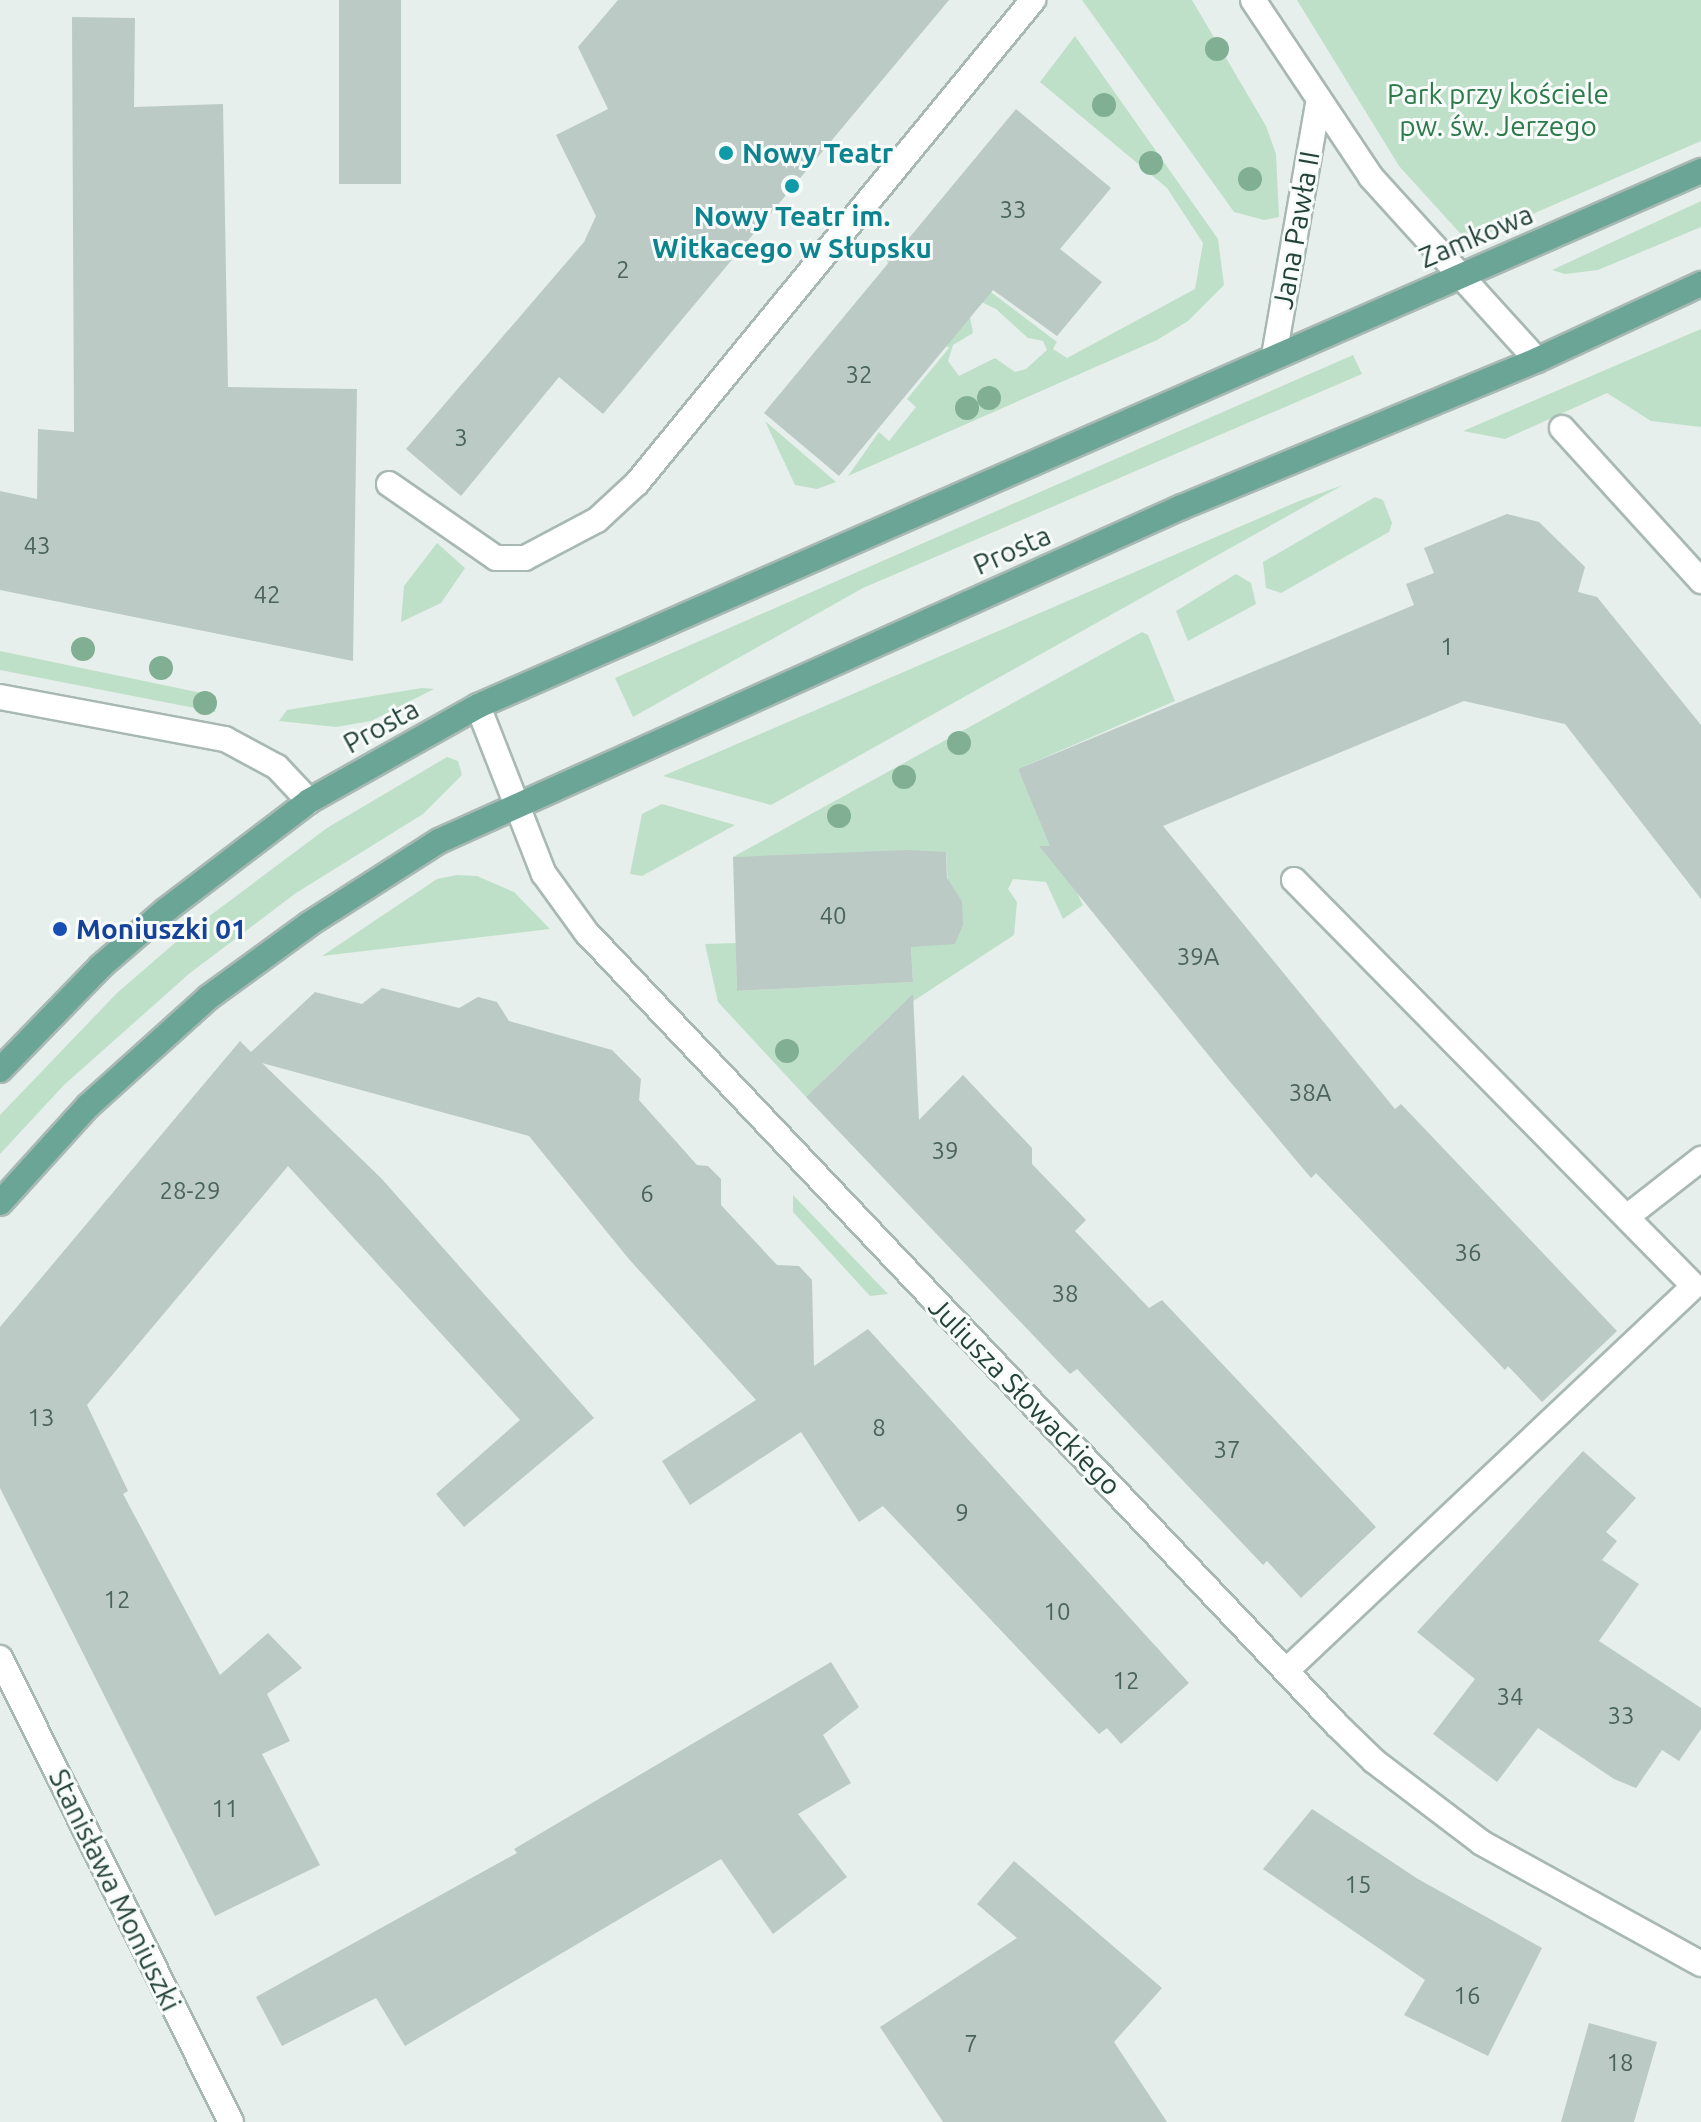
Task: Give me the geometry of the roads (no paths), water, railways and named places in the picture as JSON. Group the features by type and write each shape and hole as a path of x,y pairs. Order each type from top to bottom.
{"main road":[{"name":"Zamkowa","path":"1274,356 1701,171"},
{"path":"1537,360 1701,284"},
{"name":"Prosta","path":"0,1070 100,967 166,910 309,801 478,706 1274,356"},
{"name":"Prosta","path":"0,1203 88,1106 219,989 366,886 516,803 1182,507 1537,360"}],"street":[{"path":"389,484 496,558 525,558 597,520 637,483 1033,0"},
{"name":"Jana Pawła II","path":"1253,0 1318,105 1371,177 1456,277 1537,360"},
{"name":"Jana Pawła II","path":"1274,356 1318,105"},
{"path":"1562,428 1701,581"},
{"path":"0,697 225,739 277,767 309,801"},
{"name":"Juliusza Słowackiego","path":"478,706 544,874 586,932 1286,1671 1374,1761 1482,1843 1701,1964"},
{"path":"1286,1671 1694,1286 1294,880"},
{"path":"1628,1216 1701,1159"},
{"name":"Stanisława Moniuszki","path":"0,1658 231,2122"}],"place":[{"name":"Nowy Teatr","path":"726,153"},
{"name":"Nowy Teatr im. Witkacego w Słupsku","path":"792,186"},
{"name":"Moniuszki 01","path":"60,929"}],"park label":[{"name":"Park przy kościele pw. św. Jerzego","path":"1498,110"}]}
